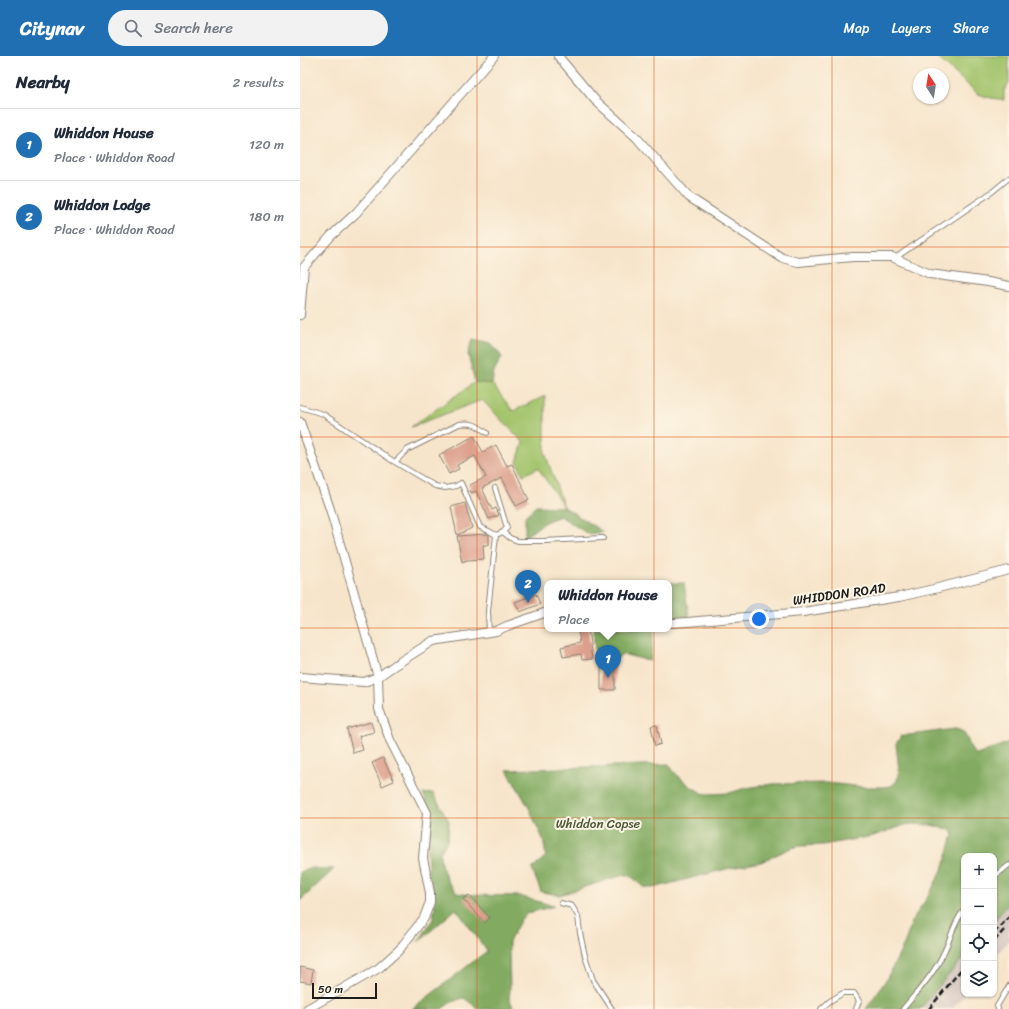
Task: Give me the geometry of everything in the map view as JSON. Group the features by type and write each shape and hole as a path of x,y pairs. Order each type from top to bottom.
{"street":[{"path":"300,315 302,267 331,236 356,213 494,56"},
{"path":"558,56 595,100 636,136 689,197 782,258 798,262 853,257 892,257 930,274 1009,286"},
{"path":"300,422 330,510 378,677 380,709 390,740 427,814 423,858 430,893 430,902 424,918 398,950 379,968 307,1009"},
{"name":"WHIDDON ROAD","path":"672,623 803,612 899,597 1009,570"},
{"path":"300,677 364,682 378,677 433,641 496,631 544,613"}],"lane":[{"path":"895,258 992,192 1009,178"},
{"path":"300,407 323,414 395,462 435,486 445,488 456,486 461,483 480,527 496,536"},
{"path":"395,462 407,450 459,424 468,422 479,426 487,433"},
{"path":"495,488 507,528 496,536"},
{"path":"503,532 510,538 518,540 544,541 603,538"},
{"path":"489,632 488,611 496,536"},
{"path":"997,875 1009,865"},
{"path":"561,903 572,906 578,916 584,956 593,980 612,1009"},
{"path":"903,1009 934,970 944,954 952,931 961,913"},
{"path":"998,1009 997,1006 1009,986"},
{"path":"821,1009 843,993 854,993 859,1001 856,1009"}],"shaded area":[{"path":"1009,903 1009,940 997,954 997,925 997,917"},
{"path":"961,961 961,997 962,997 952,1009 920,1009"}],"green space":[{"path":"936,56 1009,56 1009,83 1004,90 1004,100 978,94"},
{"path":"473,339 491,343 502,357 494,371 492,384 475,382 468,354"},
{"path":"475,382 492,384 513,411 545,396 545,453 564,507 538,468 523,475 517,462 523,442 482,400 411,427"},
{"path":"536,506 564,507 603,532 588,534 560,516 545,522 525,537 525,516"},
{"path":"672,583 684,583 689,616 672,618"},
{"path":"593,632 654,632 650,661 622,654 615,661 596,659"},
{"name":"Whiddon Copse","path":"955,729 960,730 964,733 971,749 977,755 1009,742 1009,903 997,917 997,853 961,853 961,961 920,1009 866,1009 886,980 904,945 913,919 929,895 944,866 953,835 952,831 930,825 908,824 873,836 823,845 799,846 791,848 761,862 726,869 652,888 643,887 632,877 623,875 560,895 541,892 532,869 546,856 543,839 529,808 507,770 669,764 676,774 690,786 702,793 708,794 729,793 746,788 772,784 828,783 863,787 882,787 891,786 897,781 899,770 896,744 901,736"},
{"path":"433,793 449,821 448,839 440,853 441,864 448,882 457,893 469,895 519,896 554,906 528,913 521,919 509,942 509,998 514,1009 477,1009 464,998 452,1002 442,1009 412,1009 487,951 456,909 418,942 433,919 435,905 434,892 429,875 427,853 432,815 423,794"},
{"path":"309,868 334,869 300,901 300,872"}],"building":[{"path":"474,436 483,452 496,445 507,466 512,464 529,500 516,506 502,478 482,488 492,510 496,508 499,515 489,519 476,491 471,493 470,485 486,477 475,456 457,465 459,469 449,474 439,455"},
{"path":"465,503 472,528 457,535 451,507"},
{"path":"489,535 489,545 483,545 484,559 467,560 462,562 457,536"},
{"path":"536,594 540,604 520,612 515,602"},
{"path":"578,632 588,632 592,659 582,660 581,654 563,657 561,647 580,643"},
{"path":"601,666 615,666 615,690 601,690"},
{"path":"371,722 374,732 359,736 363,750 353,753 347,729"},
{"path":"657,725 661,744 655,746 651,726"},
{"path":"383,758 394,781 382,786 372,763"},
{"path":"469,895 490,918 485,923 463,899"},
{"path":"300,967 313,970 311,983 300,981"}],"railway":[{"path":"997,930 1009,917"},
{"path":"997,938 1004,930"},
{"path":"929,1009 961,970"}],"place":[{"name":"Whiddon Lodge","path":"528,603"},
{"name":"Whiddon House","path":"608,678"}]}
